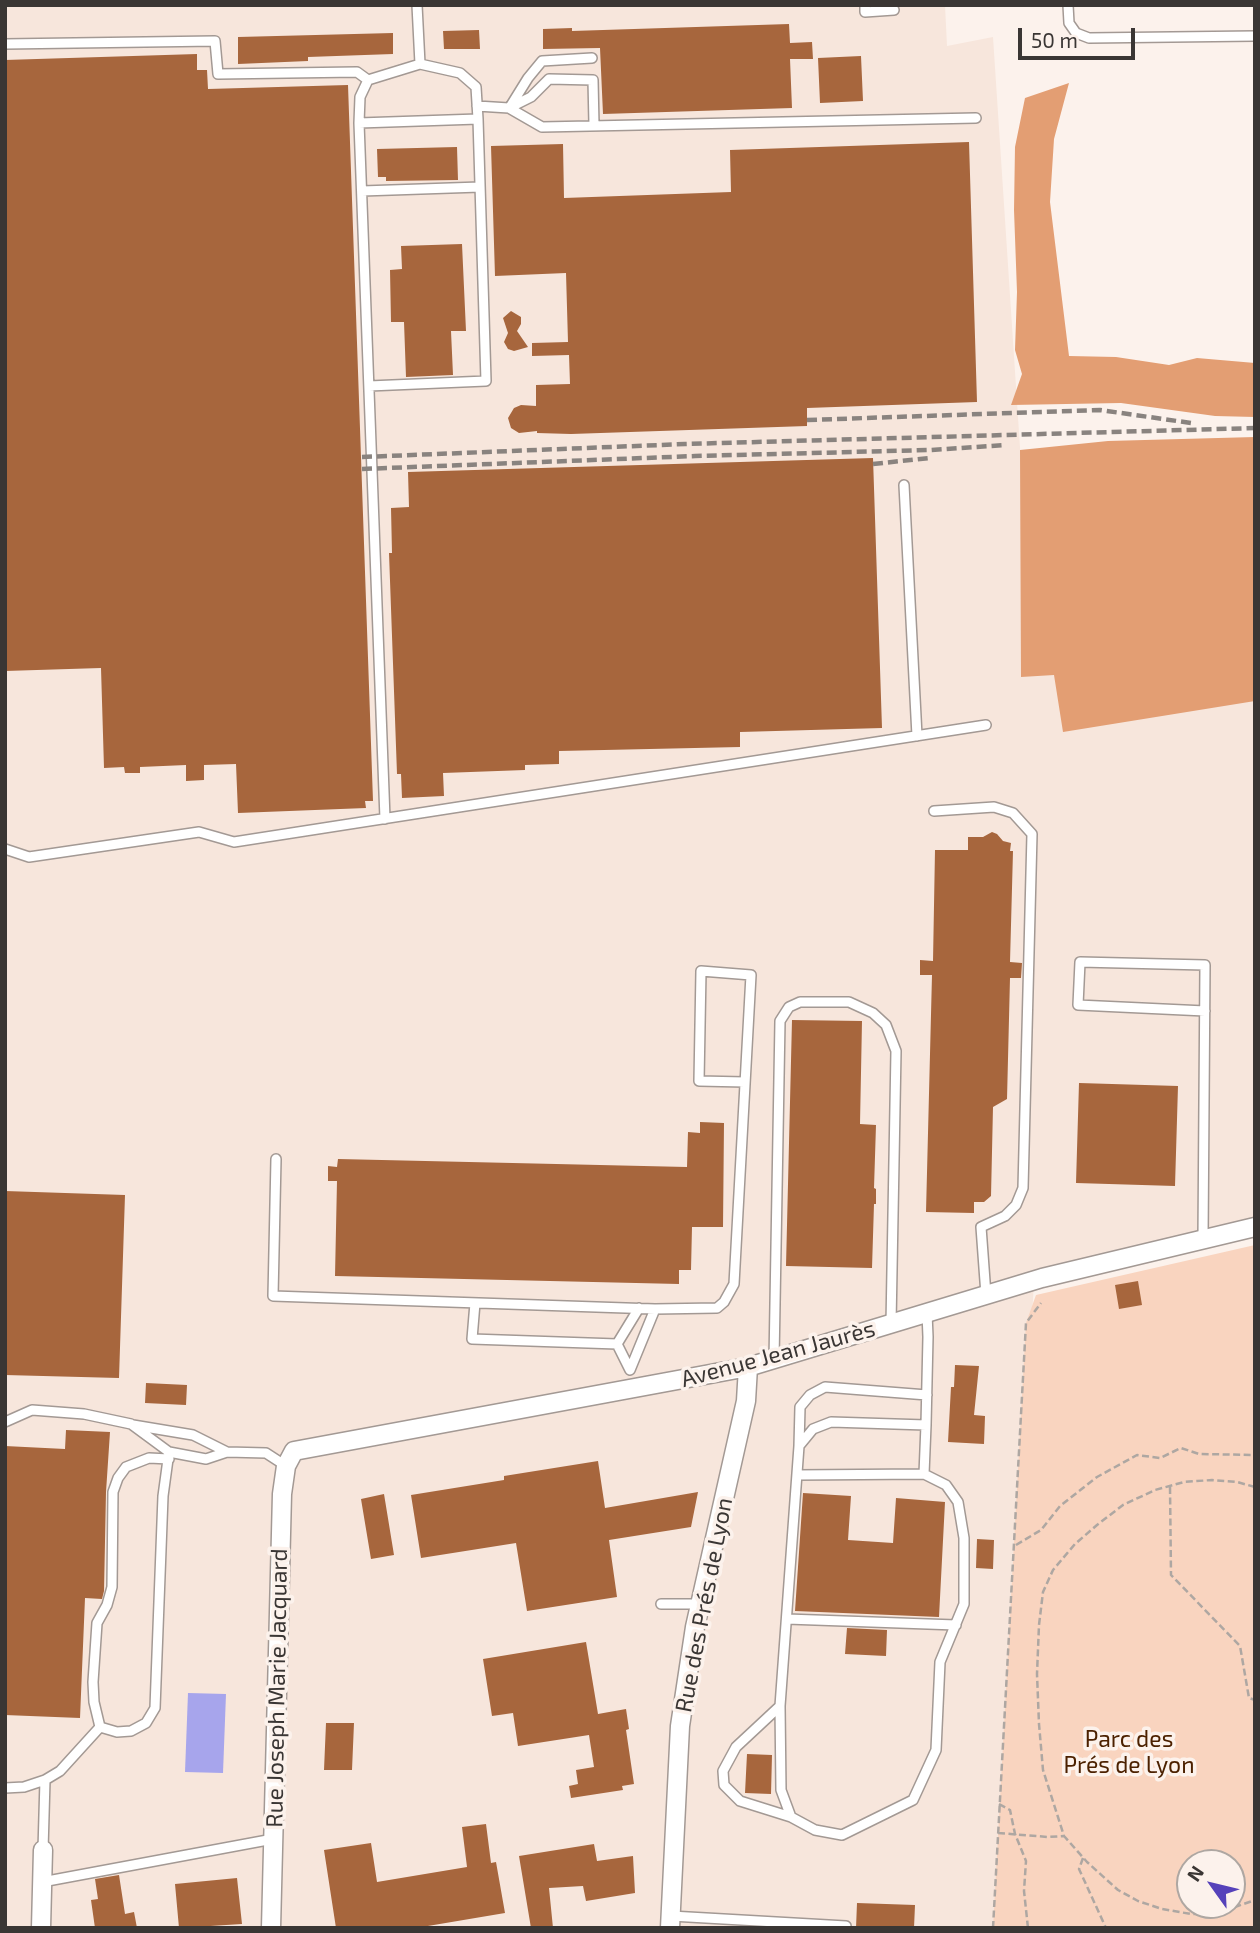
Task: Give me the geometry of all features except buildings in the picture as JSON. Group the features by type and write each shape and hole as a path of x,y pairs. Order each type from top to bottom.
{"street":[{"name":"Avenue Jean Jaurès","path":"290,1458 748,1367 1042,1278 1255,1227"},
{"name":"Rue des Prés de Lyon","path":"671,1922 680,1726 700,1604 746,1401 748,1367"},
{"name":"Rue Joseph Marie Jacquard","path":"271,1928 282,1494 290,1458"},
{"path":"41,1928 43,1850"}],"lane":[{"path":"417,5 420,64"},
{"path":"865,5 866,12 894,10"},
{"path":"1068,5 1069,23 1076,33 1089,38 1255,36"},
{"path":"5,44 215,41 218,74 357,72 368,80"},
{"path":"509,108 542,61 592,58"},
{"path":"369,386 486,382 476,87 460,74 420,64 368,80 360,97 359,123 385,819"},
{"path":"509,108 531,97 549,79 593,80 594,125"},
{"path":"477,106 509,108 542,127 976,118"},
{"path":"359,123 478,119"},
{"path":"362,191 480,187"},
{"path":"904,485 917,736"},
{"path":"5,849 29,857 199,832 234,842 986,725"},
{"path":"934,811 994,807 1013,813 1032,834 1023,1188 1016,1205 1005,1216 981,1227 986,1294"},
{"path":"1203,1239 1205,1011 1205,965 1080,962 1078,1005 1205,1011"},
{"path":"276,1159 273,1296 655,1309 717,1308 724,1302 734,1284 751,975 701,971 699,1081 745,1082"},
{"path":"774,1360 780,1021 789,1007 800,1002 849,1002 873,1013 887,1025 896,1051 891,1324"},
{"path":"475,1303 472,1339 617,1345"},
{"path":"617,1345 639,1308"},
{"path":"630,1370 655,1309"},
{"path":"924,1474 927,1313"},
{"path":"617,1345 630,1370 634,1390"},
{"path":"791,1816 782,1790 780,1706 800,1407 810,1395 825,1387 926,1395"},
{"path":"5,1422 32,1410 83,1414 193,1435 227,1452"},
{"path":"799,1446 813,1429 831,1422 926,1425"},
{"path":"131,1424 169,1456"},
{"path":"100,1727 94,1702 96,1623 107,1605 112,1587 113,1492 118,1478 126,1467 149,1458 169,1456 206,1459 227,1452 266,1453 290,1458"},
{"path":"100,1727 117,1732 131,1731 146,1723 155,1708 163,1496 169,1456"},
{"path":"780,1706 736,1747 723,1770 724,1785 740,1801 791,1816 815,1830 842,1835 913,1800 936,1750 940,1661 964,1604 964,1538 958,1502 946,1485 924,1474 797,1475"},
{"path":"661,1604 700,1604"},
{"path":"787,1619 956,1625"},
{"path":"5,1787 24,1787 45,1780 60,1771 100,1727"},
{"path":"43,1850 45,1780"},
{"path":"42,1882 273,1839"},
{"path":"671,1922 846,1926"}],"path":[{"path":"993,1928 1026,1324 1041,1303"},
{"path":"1014,1545 1041,1530 1060,1506 1097,1477 1137,1455 1160,1458 1181,1448 1199,1454 1255,1454"},
{"path":"1255,1487 1212,1480 1155,1490 1124,1505 1075,1544 1053,1570 1043,1592 1039,1625 1039,1724 1043,1770 1064,1836 1083,1858 1118,1889 1138,1901 1191,1914 1218,1913 1255,1900"},
{"path":"1170,1486 1171,1575 1240,1646 1249,1698 1255,1700"},
{"path":"999,1804 1010,1810 1015,1834 1026,1861 1024,1891 1028,1928"},
{"path":"998,1833 1064,1836"},
{"path":"1083,1858 1079,1869 1106,1928"}],"shaded area":[{"path":"5,5 945,5 947,46 993,37 1022,478 1021,676 1255,658 1255,1221 1034,1282 996,1928 5,1928"},
{"path":"1069,83 1054,139 1050,202 1069,356 1116,357 1169,365 1197,358 1255,363 1255,417 1215,416 1121,403 1011,405 1022,374 1015,350 1015,147 1025,98"},
{"path":"1255,437 1255,701 1063,732 1054,675 1021,677 1020,450 1108,441"}],"green space":[{"name":"Parc des Prés de Lyon","path":"1255,1245 1255,1928 993,1928 1026,1323 1036,1295"}],"water":[{"path":"188,1693 226,1694 223,1773 185,1772"}],"railway":[{"path":"807,420 1100,410 1191,423"},
{"path":"362,457 685,444 1255,428"},
{"path":"362,469 930,450 1005,445"},
{"path":"873,464 929,458"}]}
